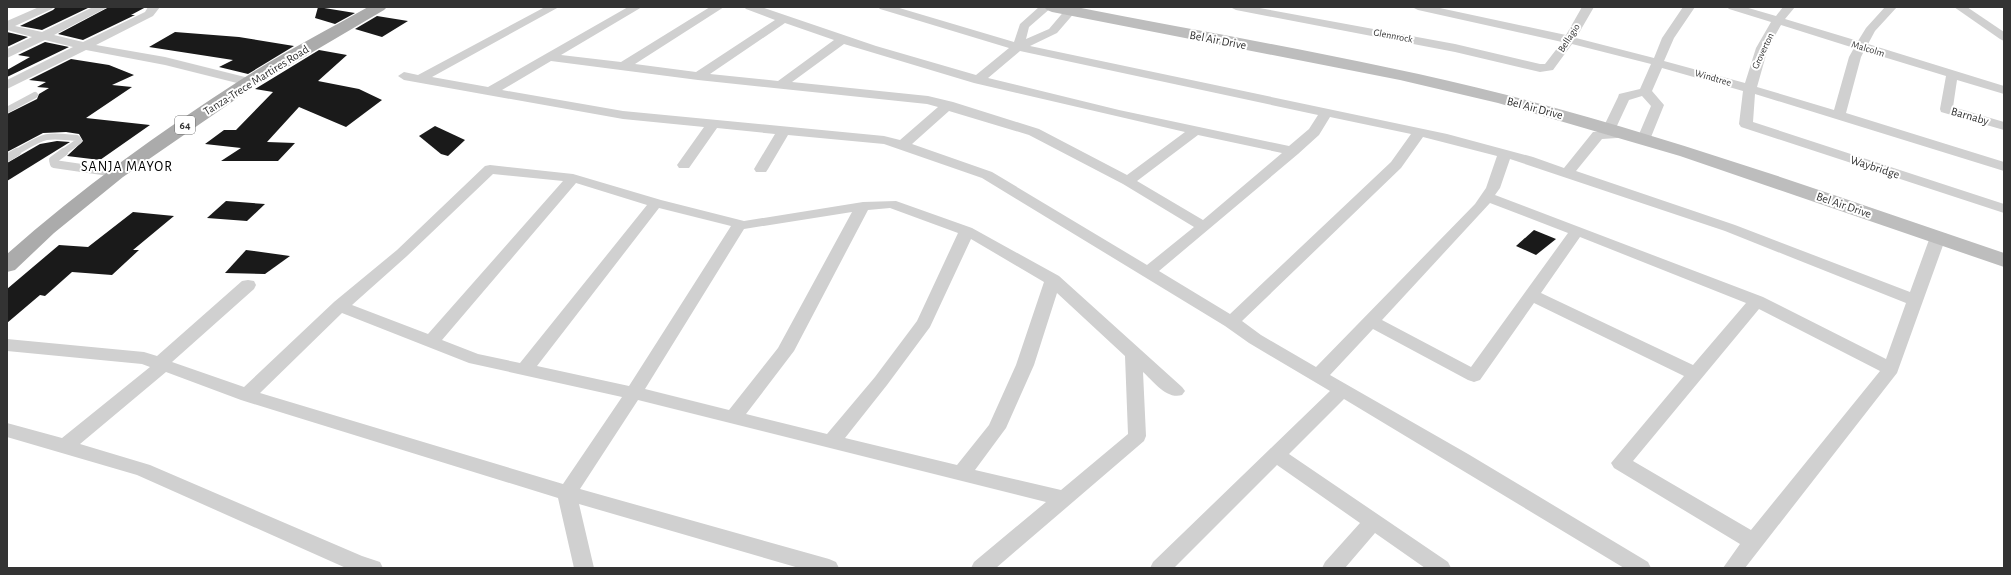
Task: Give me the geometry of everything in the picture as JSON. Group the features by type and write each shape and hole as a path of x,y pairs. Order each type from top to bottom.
{"main road":[{"name":"Tanza-Trece Martires Road","path":"7,266 47,229 116,173 249,82 321,39 379,7"}],"street":[{"path":"7,26 48,7"},
{"path":"7,54 102,7"},
{"path":"7,85 148,14 154,7"},
{"path":"420,79 553,7"},
{"path":"490,92 636,7"},
{"path":"622,66 718,7"},
{"path":"750,7 842,40 978,80 1293,151"},
{"path":"884,7 1018,47 1447,138 1505,154 1567,173 1730,228 1915,300"},
{"path":"1018,47 1024,26 1046,7"},
{"name":"Bel Air Drive","path":"1052,7 1400,75 1502,99 1610,128 1786,184 2004,260"},
{"name":"Glennrock","path":"1236,7 1455,48 1534,67 1549,68"},
{"name":"Windtree","path":"1418,7 1570,40 1657,62 1839,115 2004,167"},
{"name":"Bellagio","path":"1549,68 1570,40 1588,7"},
{"path":"1645,92 1668,38 1688,7"},
{"name":"Malcolm","path":"1733,7 1862,48 2004,90"},
{"name":"Groverton","path":"1746,124 1748,88 1756,61 1778,21 1789,7"},
{"path":"1839,115 1855,57 1862,48 1870,30 1891,7"},
{"path":"1960,7 2004,37"},
{"path":"978,80 1018,47 1053,31 1070,11"},
{"path":"698,76 783,19"},
{"path":"7,26 42,37 165,61 249,82"},
{"path":"781,84 842,40"},
{"path":"549,57 698,76 928,100 948,105 1034,132 1128,181 1204,227"},
{"name":"Barnaby","path":"1952,75 1946,109 2004,126"},
{"path":"404,76 623,115 884,140 903,145 987,175 1231,322 1255,340 1641,568"},
{"path":"1610,128 1624,97 1645,92"},
{"path":"1567,173 1598,135 1636,136 1658,105 1645,92"},
{"path":"903,145 948,105"},
{"path":"1148,272 1204,227 1293,151 1314,132 1326,113"},
{"path":"684,164 713,124"},
{"name":"Waybridge","path":"1746,124 2004,208"},
{"path":"1128,181 1196,130"},
{"path":"761,169 783,131"},
{"path":"1231,322 1396,165 1419,133"},
{"path":"1318,376 1480,207 1493,188 1505,154"},
{"path":"247,395 340,306 402,253 490,169 573,178 656,203 744,225 863,206 891,204 967,231 1053,280 1176,391"},
{"path":"432,342 573,178"},
{"path":"1486,197 1757,301 1891,369"},
{"path":"524,370 656,203"},
{"path":"733,418 785,350 863,206"},
{"path":"584,568 568,493 634,393 740,224"},
{"path":"831,442 881,381 924,323 967,231"},
{"path":"1371,321 1474,376 1577,231"},
{"path":"1733,568 1891,369 1938,237"},
{"path":"961,474 997,428 1025,365 1053,280"},
{"path":"65,446 162,364 248,285"},
{"path":"1531,295 1696,374"},
{"path":"1754,542 1621,463 1757,301"},
{"path":"340,306 475,359 634,393 1064,500"},
{"path":"7,345 144,358 247,395 568,493 829,568"},
{"path":"981,568 1064,500 1138,436 1134,354"},
{"path":"1160,568 1342,390"},
{"path":"7,430 143,470 358,564 373,568"},
{"path":"1275,454 1441,568"},
{"path":"1332,568 1373,522"}],"lane":[{"path":"7,110 35,95"},
{"path":"7,158 40,138 50,135 77,138 79,142 53,160 54,164 116,173"}],"building":[{"path":"56,7 90,7 42,30 20,26 53,10"},
{"path":"109,7 146,7 131,15 135,15 83,40 58,34"},
{"path":"318,7 355,13 335,24 315,18"},
{"path":"377,16 408,21 382,37 355,29"},
{"path":"7,32 28,37 7,47"},
{"path":"175,32 239,37 294,46 248,74 219,67 233,60 149,47"},
{"path":"45,42 69,47 7,77 7,70 30,57 18,55"},
{"path":"319,50 347,55 318,81 359,89 382,100 346,127 299,107 267,142 295,143 278,161 221,161 241,148 205,144 224,130 236,130 273,92 255,89"},
{"path":"71,59 109,65 134,75 112,85 132,87 86,118 150,125 100,160 67,156 83,141 79,134 66,132 43,133 7,152 7,114 37,99 39,94 49,88 37,87 46,82 29,80"},
{"path":"435,126 465,140 448,156 441,154 419,136"},
{"path":"57,141 70,142 7,181 7,163 40,144"},
{"path":"226,201 265,204 247,221 207,218"},
{"path":"133,212 174,216 133,250 139,250 112,275 72,272 45,296 40,295 7,323 7,289 59,245 88,247"},
{"path":"1534,230 1556,239 1536,255 1516,246"},
{"path":"246,250 290,256 265,274 225,273"}],"district":[{"name":"SANJA MAYOR","path":"127,167"}]}
